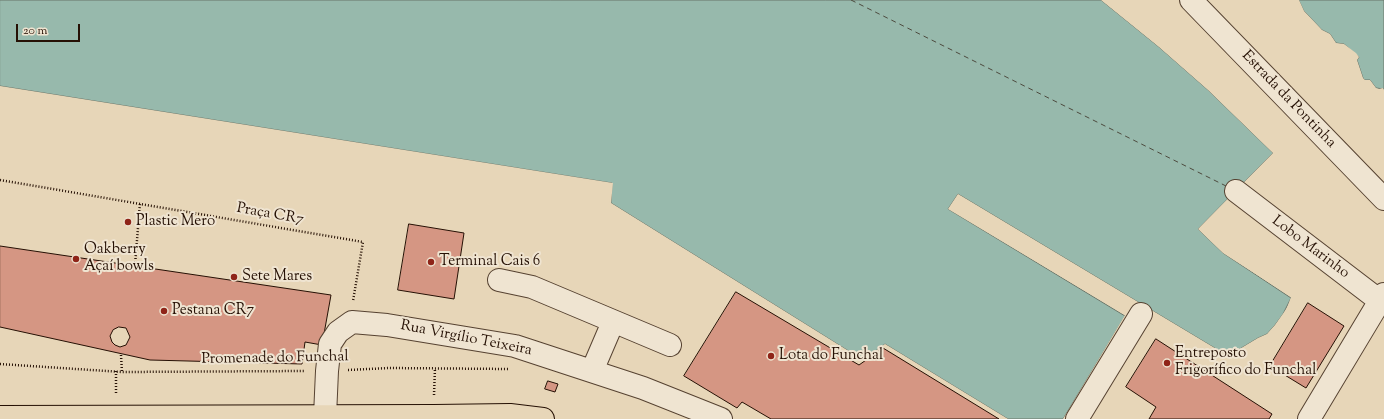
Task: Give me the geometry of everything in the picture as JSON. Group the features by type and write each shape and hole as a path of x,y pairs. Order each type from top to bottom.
{"main road":[{"path":"0,417 510,415 543,419"}],"lane":[{"name":"Estrada da Pontinha","path":"1191,0 1384,199"},
{"name":"Lobo Marinho","path":"1236,191 1383,300"},
{"path":"499,280 532,287 670,345"},
{"path":"1309,419 1383,300"},
{"path":"1077,419 1141,314"},
{"path":"325,416 330,344 338,332 352,322"},
{"name":"Rua Virgílio Teixeira","path":"352,322 386,325 515,346 643,388 721,419"},
{"path":"592,371 613,322"}],"path":[{"name":"Praça CR7","path":"0,180 363,242 353,300 352,322"},
{"path":"134,265 140,203"},
{"path":"121,355 122,372"},
{"name":"Promenade do Funchal","path":"0,364 116,372 327,371 389,368 515,369"},
{"path":"434,396 435,368"},
{"path":"116,372 116,398"}],"shaded area":[{"path":"0,0 1101,0 1159,47 1208,90 1273,153 1198,229 1223,253 1291,298 1283,314 1267,334 1228,356 958,194 948,209 1125,316 1063,419 1008,419 885,344 863,360 611,203 612,183 0,86"},
{"path":"1299,0 1384,0 1384,89 1376,88 1370,80 1365,80 1363,78 1357,60 1359,57 1344,44 1336,43 1330,34 1322,30 1304,11"}],"pier":[{"path":"1101,0 1104,0 1160,45 1210,88 1274,152 1274,155 1201,229 1224,251 1293,297 1285,315 1268,336 1228,358 958,196 951,208 1127,315 1065,419 1063,419 1125,315 948,209 958,194 1228,356 1267,334 1287,308 1291,297 1223,253 1198,229 1273,153 1208,90 1159,47"},
{"path":"1297,0 1299,0 1304,11 1322,30 1330,34 1336,43 1344,44 1356,53 1359,57 1357,60 1363,78 1365,80 1370,80 1376,88 1383,88 1384,91 1375,90 1369,82 1362,79 1355,60 1355,55 1343,46 1335,45 1329,35 1321,32 1303,13"},
{"path":"0,86 613,183 611,203 863,360 885,344 1008,419 1004,419 885,346 862,362 609,204 611,185 0,88"}],"building":[{"name":"Terminal Cais 6","path":"409,224 464,233 454,299 398,290"},
{"name":"Pestana CR7","path":"0,246 331,295 322,345 305,342 302,364 150,360 0,327","holes":["119,327 126,328 130,337 126,345 120,347 115,345 110,336 113,330"]},
{"name":"Lota do Funchal","path":"736,292 859,365 883,348 999,419 771,419 742,402 737,408 684,376"},
{"path":"1308,303 1344,326 1306,388 1270,366"},
{"name":"Entreposto Frigorífico do Funchal","path":"1156,339 1272,414 1269,419 1149,419 1156,407 1126,387"},
{"path":"548,381 558,384 555,392 545,389"}],"ferry route":[{"path":"851,0 1226,186"}],"place":[{"name":"Plastic Mero","path":"128,222"},
{"name":"Oakberry Açaí bowls","path":"76,259"},
{"name":"Terminal Cais 6","path":"431,262"},
{"name":"Sete Mares","path":"234,277"},
{"name":"Pestana CR7","path":"164,311"},
{"name":"Lota do Funchal","path":"771,356"},
{"name":"Entreposto Frigorífico do Funchal","path":"1167,363"}]}
